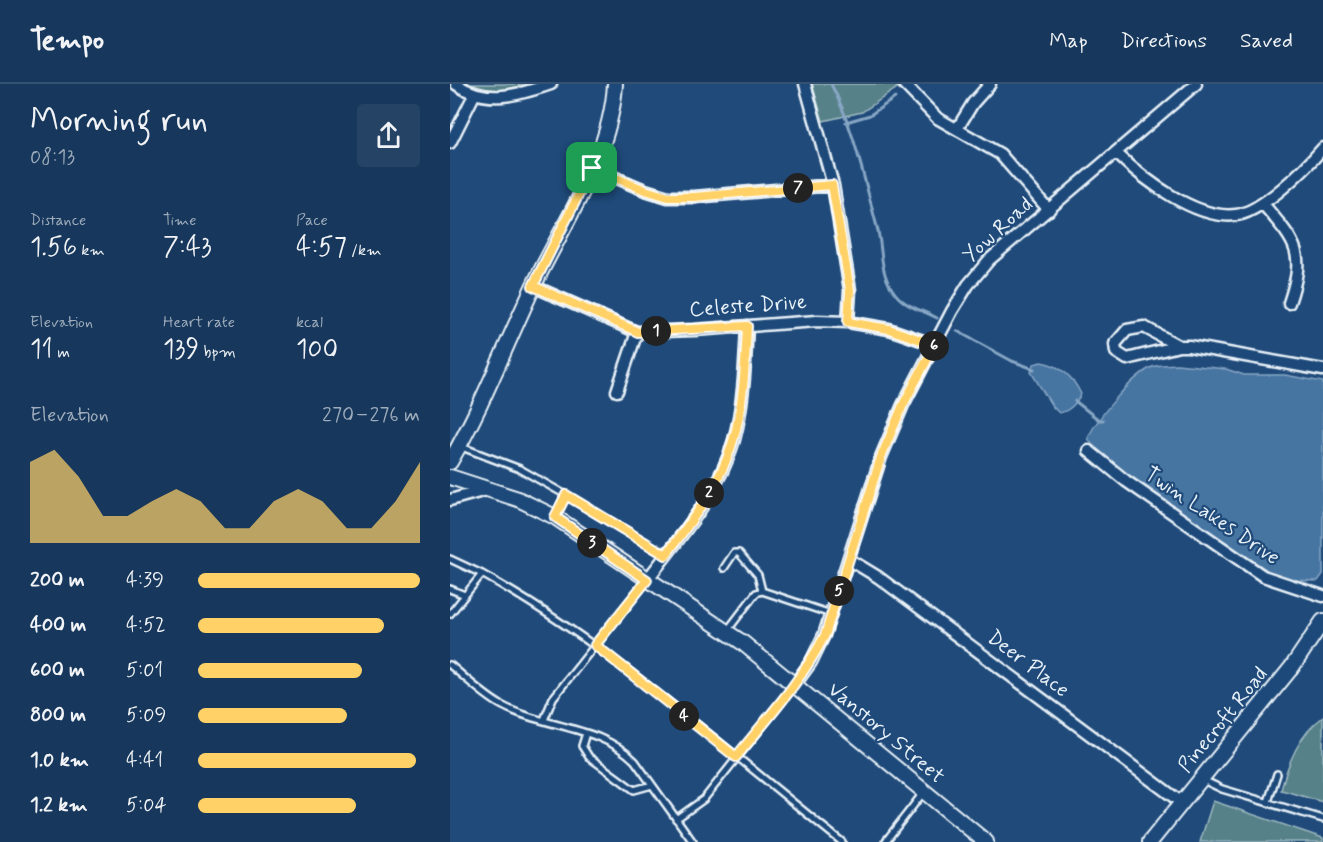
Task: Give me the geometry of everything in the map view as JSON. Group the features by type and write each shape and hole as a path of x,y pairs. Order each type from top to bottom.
{"street":[{"path":"456,84 474,95 520,94 551,84"},
{"path":"450,462 478,412 533,286 592,168 610,123 615,84"},
{"path":"805,84 832,185 850,290 848,322"},
{"path":"904,84 937,118 1000,154 1049,210"},
{"path":"957,129 973,103 990,84"},
{"name":"Yow Road","path":"795,684 811,662 831,614 881,457 903,405 968,285 989,260 1196,84"},
{"path":"450,143 474,95"},
{"path":"1116,153 1157,188 1194,206 1236,215 1263,204 1323,148"},
{"path":"592,168 668,197 694,197 832,185"},
{"path":"1263,204 1290,239 1298,255 1298,274 1289,303"},
{"name":"Celeste Drive","path":"533,286 638,332 817,321 848,322 889,329 935,345"},
{"path":"647,580 695,517 719,476 733,441 745,375 747,326"},
{"path":"1179,346 1138,358 1127,358 1116,352 1115,344 1118,338 1133,327 1144,327 1179,346 1323,370"},
{"path":"617,391 638,332"},
{"name":"Twin Lakes Drive","path":"1089,451 1126,481 1263,576 1323,596"},
{"name":"Vanstory Street","path":"450,477 490,489 555,517 726,632 795,684 986,842"},
{"path":"450,500 490,489"},
{"name":"Deer Place","path":"850,560 878,577 1182,803"},
{"name":"Pinecroft Road","path":"1150,842 1292,667 1323,621"}],"lane":[{"path":"459,446 520,470 666,555"},
{"path":"555,517 566,495"},
{"path":"724,568 734,553 739,553 758,575 762,591"},
{"path":"450,559 536,604 595,645 842,842"},
{"path":"450,614 482,574"},
{"path":"544,720 553,698 647,580"},
{"path":"450,589 465,595"},
{"path":"726,632 756,593 762,591 831,614"},
{"path":"450,665 499,704 603,739 624,751 652,784 693,842"},
{"path":"676,819 704,799 795,684"},
{"path":"586,734 582,746 589,757 634,790 652,784"},
{"path":"1268,802 1277,774"},
{"path":"1201,780 1323,819"},
{"path":"885,842 924,792"}],"green space":[{"path":"470,84 534,84 492,91"},
{"path":"812,84 894,84 897,88 862,112 823,121"},
{"path":"1323,717 1323,802 1281,790 1287,770 1301,740"},
{"path":"1213,801 1323,838 1323,842 1200,842"}],"water":[{"path":"1041,362 1065,373 1081,394 1075,404 1066,411 1059,413 1052,406 1031,372 1034,364"},
{"path":"1177,364 1226,369 1244,375 1285,375 1323,382 1323,574 1318,581 1288,580 1270,572 1114,468 1096,451 1088,438 1099,420 1124,390 1150,368"}],"waterway":[{"path":"831,84 858,154 879,235 883,267 888,282 901,300 937,318"},
{"path":"846,122 870,115 895,98"},
{"path":"957,331 1012,361 1034,369"},
{"path":"1075,401 1099,420 1103,420"}],"route":[{"path":"592,168 618,180 668,197 694,197 832,185 850,290 848,322 889,329 935,345 903,405 881,457 825,635 811,662 795,684 736,757 595,645 647,580 555,517 566,495 666,555 695,517 719,476 733,441 745,375 747,326 638,332 533,286 592,168"}]}
